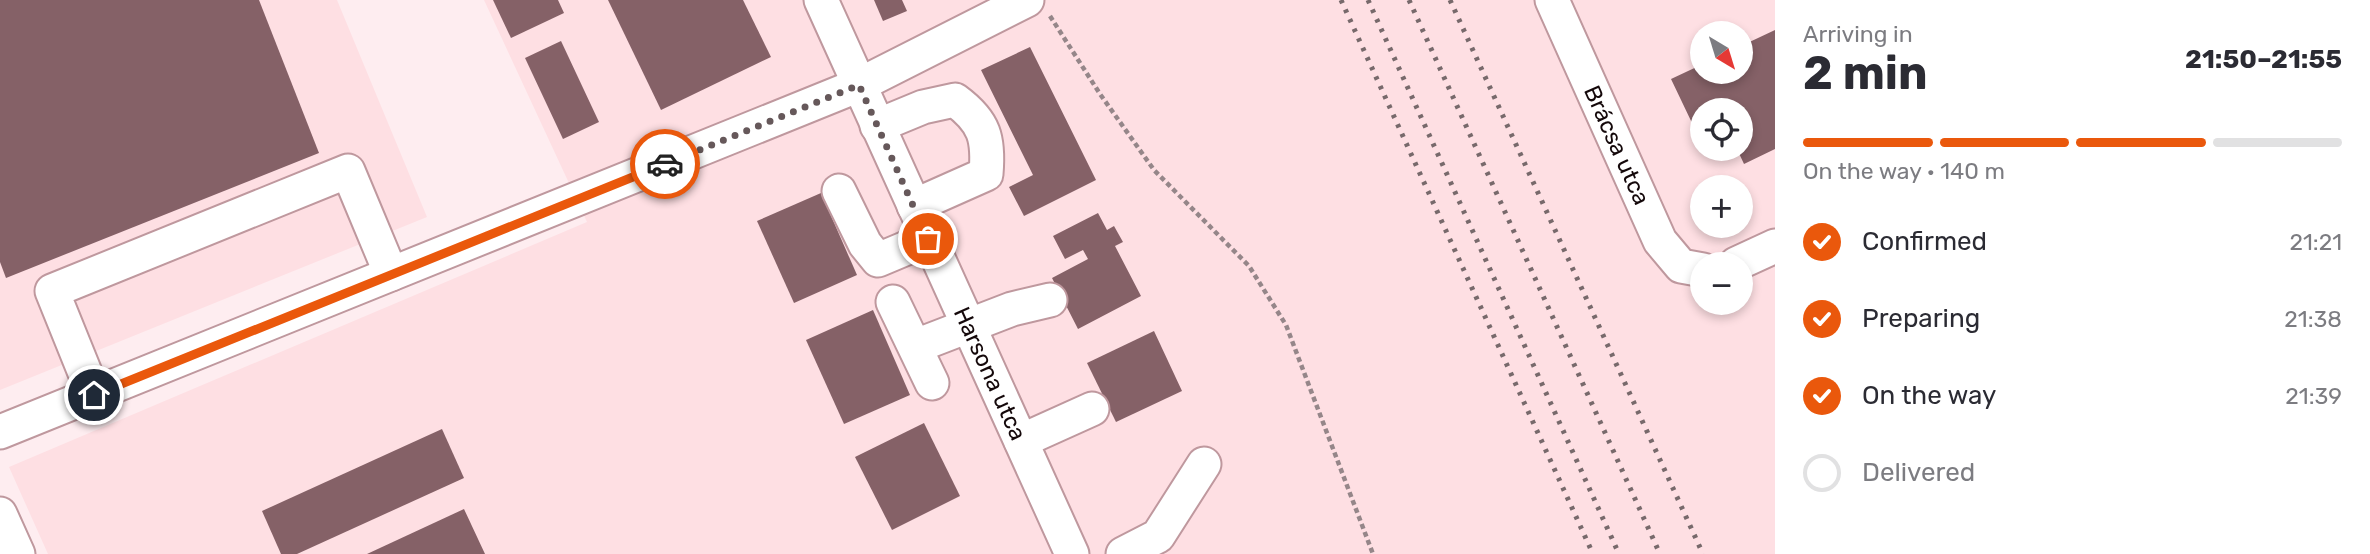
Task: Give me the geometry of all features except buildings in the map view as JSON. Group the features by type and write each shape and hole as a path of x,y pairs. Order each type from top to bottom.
{"street":[{"name":"Harsona utca","path":"821,0 1072,554"},
{"name":"Brácsa utca","path":"1552,0 1660,241 1681,266 1690,268"},
{"path":"0,432 859,85 1035,4"},
{"path":"877,125 923,107 955,100 971,111 989,142 986,174 914,206"},
{"path":"94,395 52,290 348,171 391,274"},
{"path":"839,191 865,244 878,260 928,239"},
{"path":"1753,256 1775,246"},
{"path":"916,346 1012,309 1050,300"},
{"path":"893,302 932,383"},
{"path":"1021,441 1092,408"},
{"path":"1123,554 1158,536 1204,464"},
{"path":"0,514 18,554"}],"path":[{"path":"1035,4 1056,23 1100,94 1154,170 1249,266 1286,325 1373,554"}],"shaded area":[{"path":"152,0 337,0 427,217 0,390 0,67"},
{"path":"484,0 1775,0 1775,554 48,554 9,467 587,222"}],"railway":[{"path":"1341,0 1593,554"},
{"path":"1368,0 1619,554"},
{"path":"1409,0 1660,554"},
{"path":"1450,0 1703,554"}],"way so far":[{"path":"665,164 859,85 928,239"}],"route":[{"path":"94,395 665,164"}]}
